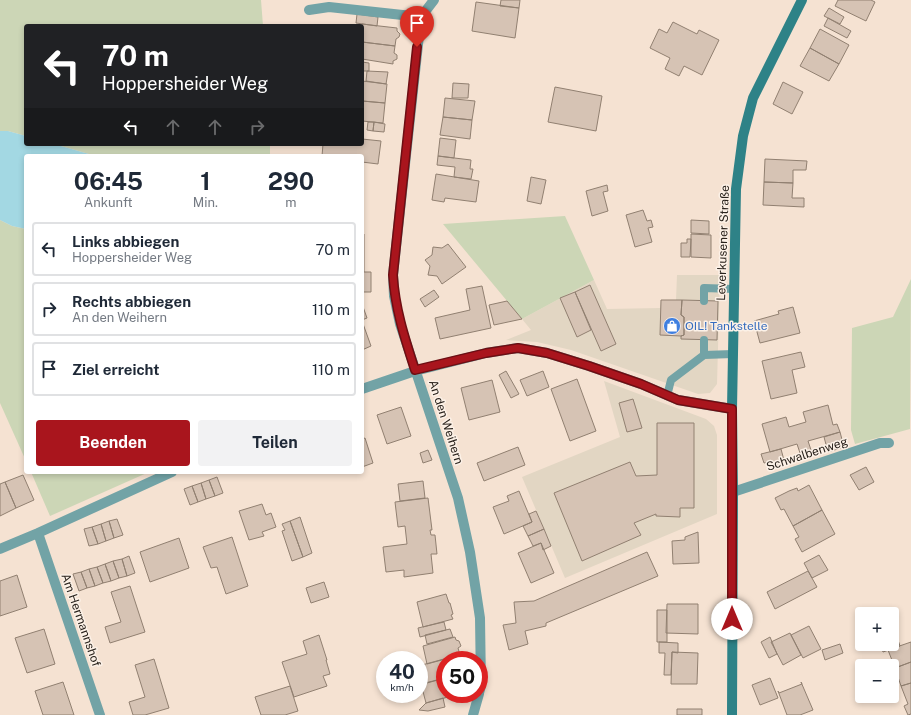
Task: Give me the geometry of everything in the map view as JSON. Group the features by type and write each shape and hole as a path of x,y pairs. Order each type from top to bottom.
{"main road":[{"name":"Leverkusener Straße","path":"732,715 732,409 736,189 743,136 753,98 802,0"}],"street":[{"path":"310,10 329,6 421,17 434,0"},
{"name":"An den Weihern","path":"421,17 393,275 394,296 400,324 458,498 470,552 480,618 480,651"},
{"path":"364,389 415,370 486,353 518,348 547,353 589,366 641,384 678,400 732,409"},
{"name":"Schwalbenweg","path":"733,492 880,443 889,443"},
{"path":"0,549 38,534 168,474"},
{"name":"Am Hermannshof","path":"38,534 100,715"},
{"name":"An den Weihern","path":"473,715 476,703"}],"lane":[{"path":"704,301 704,288 734,289"},
{"path":"704,340 704,355"},
{"path":"667,396 671,380 704,355 733,354"}],"shaded area":[{"path":"677,275 720,275 717,384 710,393 698,394 571,350 537,342 506,340 531,330 522,319 594,280 607,309 660,308 661,300 676,300"},
{"path":"604,381 706,419 714,426 717,435 717,514 565,578 522,477 620,437"}],"green space":[{"path":"0,0 261,0 263,24 24,24 24,135 8,131 0,131"},
{"path":"61,146 270,146 270,154 89,154"},
{"path":"565,216 594,280 522,319 443,224"},
{"path":"0,220 12,226 24,229 24,457 0,403"},
{"path":"911,279 910,429 855,444 851,430 852,328 893,317"},
{"path":"32,474 144,474 50,516"}],"water":[{"path":"0,131 8,131 24,135 24,146 61,146 89,154 24,154 24,229 12,226 0,220"}],"building":[{"path":"501,0 520,0 519,8 500,6"},
{"path":"838,0 871,0 875,2 866,21 835,6"},
{"path":"476,2 519,8 515,38 472,31"},
{"path":"829,8 844,17 840,24 824,16"},
{"path":"357,14 378,17 377,26 356,23"},
{"path":"828,18 851,31 847,38 824,26"},
{"path":"673,22 697,34 699,30 719,40 702,75 684,66 679,76 665,69 670,58 650,48 659,29 667,33"},
{"path":"364,24 397,28 397,31 400,34 396,39 395,46 364,42"},
{"path":"820,29 849,45 839,64 810,48"},
{"path":"364,42 395,46 394,53 397,55 397,59 393,61 393,64 364,59"},
{"path":"810,48 839,64 829,81 800,66"},
{"path":"364,62 369,63 369,71 364,71"},
{"path":"367,71 388,72 386,84 366,81"},
{"path":"364,81 387,84 385,103 364,101"},
{"path":"783,82 803,92 792,114 773,104"},
{"path":"453,83 469,84 468,98 452,98"},
{"path":"555,87 602,96 596,131 548,122"},
{"path":"445,98 475,101 472,120 443,117"},
{"path":"364,101 385,103 383,123 364,121"},
{"path":"443,117 472,120 470,139 440,135"},
{"path":"368,122 374,122 373,131 367,130"},
{"path":"374,122 385,124 384,132 373,131"},
{"path":"440,138 456,140 454,158 438,156"},
{"path":"364,139 381,141 378,164 364,162 364,154 322,154 323,146 364,146"},
{"path":"438,156 471,160 470,169 473,169 471,179 454,177 455,167 437,165"},
{"path":"765,159 807,161 806,170 793,170 793,183 764,182"},
{"path":"436,174 479,181 476,202 445,198 444,202 432,200"},
{"path":"531,177 546,180 541,204 527,201"},
{"path":"764,182 793,183 792,198 804,198 804,207 763,205"},
{"path":"607,185 608,191 603,192 608,211 592,216 586,191"},
{"path":"643,210 647,221 651,220 653,227 648,228 652,242 635,247 626,215"},
{"path":"691,220 709,221 709,234 691,233"},
{"path":"691,234 711,235 711,258 691,257"},
{"path":"687,239 691,239 690,257 681,257 681,243 687,243"},
{"path":"448,244 466,267 442,284 437,276 428,275 430,266 425,260 432,255 433,247 442,248"},
{"path":"364,272 371,272 371,292 364,292"},
{"path":"590,285 616,344 601,351 575,292"},
{"path":"482,286 491,328 440,339 435,318 470,310 466,289"},
{"path":"434,290 439,297 425,307 420,299"},
{"path":"575,292 591,330 577,337 560,298"},
{"name":"OIL! Tankstelle","path":"661,300 682,300 681,315 684,317 684,335 660,335"},
{"path":"682,300 718,301 717,340 681,339 681,336 684,335 684,317 681,315"},
{"path":"507,301 522,319 494,325 489,305"},
{"path":"793,307 800,333 760,343 754,321 779,314 778,311"},
{"path":"364,310 367,318 364,319"},
{"path":"364,327 371,346 364,349"},
{"path":"801,352 805,367 792,370 797,393 771,399 762,361"},
{"path":"506,371 519,394 511,398 499,375"},
{"path":"543,371 549,387 527,396 520,380"},
{"path":"577,379 596,431 570,441 551,389"},
{"path":"492,380 500,412 469,420 461,388"},
{"path":"633,399 642,428 627,432 619,403"},
{"path":"828,405 833,425 837,424 840,432 808,441 811,450 800,453 797,444 770,452 762,424 786,417 789,427 806,422 803,412"},
{"path":"401,407 411,436 387,444 377,415"},
{"path":"657,423 694,423 694,508 680,508 680,517 656,516 656,514 634,523 641,535 582,561 554,493 630,462 636,476 657,475"},
{"path":"840,432 844,447 828,452 824,437"},
{"path":"364,438 373,463 364,466"},
{"path":"518,447 525,465 484,481 477,463"},
{"path":"781,449 785,464 770,469 768,462 764,463 761,454"},
{"path":"428,450 432,460 423,463 420,453"},
{"path":"866,467 874,482 859,490 850,475"},
{"path":"23,475 34,500 16,508 5,482"},
{"path":"217,477 223,493 215,496 209,480"},
{"path":"209,480 215,496 206,499 201,483"},
{"path":"423,481 425,498 400,501 398,484"},
{"path":"5,482 16,508 0,516 0,484"},
{"path":"201,483 206,499 198,502 192,486"},
{"path":"809,485 822,510 793,526 784,509 781,510 775,498 797,488 798,491"},
{"path":"192,486 198,502 190,505 184,489"},
{"path":"519,491 532,522 504,534 493,507 509,501 507,496"},
{"path":"428,498 432,530 430,530 431,535 435,535 437,554 431,554 433,573 404,577 404,570 386,572 383,547 407,544 405,526 398,527 395,502"},
{"path":"262,504 266,515 271,513 276,527 262,532 264,536 249,540 239,511"},
{"path":"822,510 835,534 802,552 795,539 799,537 793,526"},
{"path":"536,511 544,529 528,536 523,526 532,522 529,514"},
{"path":"300,517 312,553 303,557 290,521"},
{"path":"117,519 123,535 114,538 109,521"},
{"path":"109,521 114,538 106,541 101,524"},
{"path":"290,521 303,557 292,561 282,531 285,530 282,524"},
{"path":"101,524 106,541 98,544 92,527"},
{"path":"92,527 98,544 89,546 84,529"},
{"path":"544,529 551,546 543,550 541,543 533,546 528,536"},
{"path":"698,532 699,563 673,564 672,541 685,540 685,537"},
{"path":"232,537 248,586 226,594 217,567 211,568 203,547"},
{"path":"179,538 189,568 150,582 140,552"},
{"path":"541,543 554,573 531,583 518,553"},
{"path":"647,552 658,576 546,623 546,626 525,631 528,644 509,650 503,625 516,623 514,602 534,601"},
{"path":"819,555 828,570 812,578 804,563"},
{"path":"129,556 135,573 127,576 122,559"},
{"path":"122,559 127,576 119,578 113,561"},
{"path":"113,561 119,578 111,581 105,564"},
{"path":"105,564 111,581 103,583 97,567"},
{"path":"97,567 103,583 95,586 89,569"},
{"path":"89,569 95,586 87,588 81,572"},
{"path":"808,571 817,587 775,609 767,592"},
{"path":"81,572 87,588 79,591 73,574"},
{"path":"17,575 27,607 0,616 0,581"},
{"path":"324,582 329,597 311,603 306,588"},
{"path":"130,586 145,632 110,643 105,627 121,622 111,592"},
{"path":"446,594 450,603 453,614 451,615 453,619 423,627 417,602"},
{"path":"667,604 698,604 698,634 666,633"},
{"path":"657,610 667,610 667,642 657,642"},
{"path":"444,622 446,630 420,637 418,628"},
{"path":"809,626 821,649 803,658 791,635"},
{"path":"44,629 55,664 27,673 15,638"},
{"path":"450,629 453,637 427,644 425,635"},
{"path":"790,633 801,655 783,665 771,642"},
{"path":"319,635 330,674 323,676 327,686 294,697 282,662 307,654 303,641"},
{"path":"455,637 461,646 458,648 459,651 436,651 436,662 428,664 428,651 424,651 423,646"},
{"path":"770,637 777,654 769,658 761,642"},
{"path":"659,642 678,643 678,653 672,652 671,675 664,675 665,653 659,653"},
{"path":"911,642 911,662 899,666 899,659 892,659 888,651 899,651 899,646"},
{"path":"840,644 843,653 825,660 822,650"},
{"path":"672,652 698,653 697,684 671,684"},
{"path":"154,659 169,708 145,715 133,715 129,702 145,697 135,665"},
{"path":"436,661 436,680 428,683 428,663"},
{"path":"911,662 911,683 901,686 899,680 899,666"},
{"path":"770,678 778,698 760,705 752,685"},
{"path":"436,680 436,700 428,702 428,682"},
{"path":"63,682 74,715 43,715 35,691"},
{"path":"911,683 911,714 908,715 904,706 908,704 901,686"},
{"path":"802,684 813,710 800,715 787,715 778,691 779,693"},
{"path":"290,686 298,711 285,715 261,715 255,697"},
{"path":"436,700 436,703 444,703 445,707 428,711 419,710 428,702"},
{"path":"677,709 702,709 702,715 677,715"}],"place":[{"name":"OIL! Tankstelle","path":"672,326"}],"route":[{"path":"417,47 393,275 394,296 400,324 415,370 486,353 518,348 547,353 589,366 641,384 678,400 732,409 732,619"}]}
